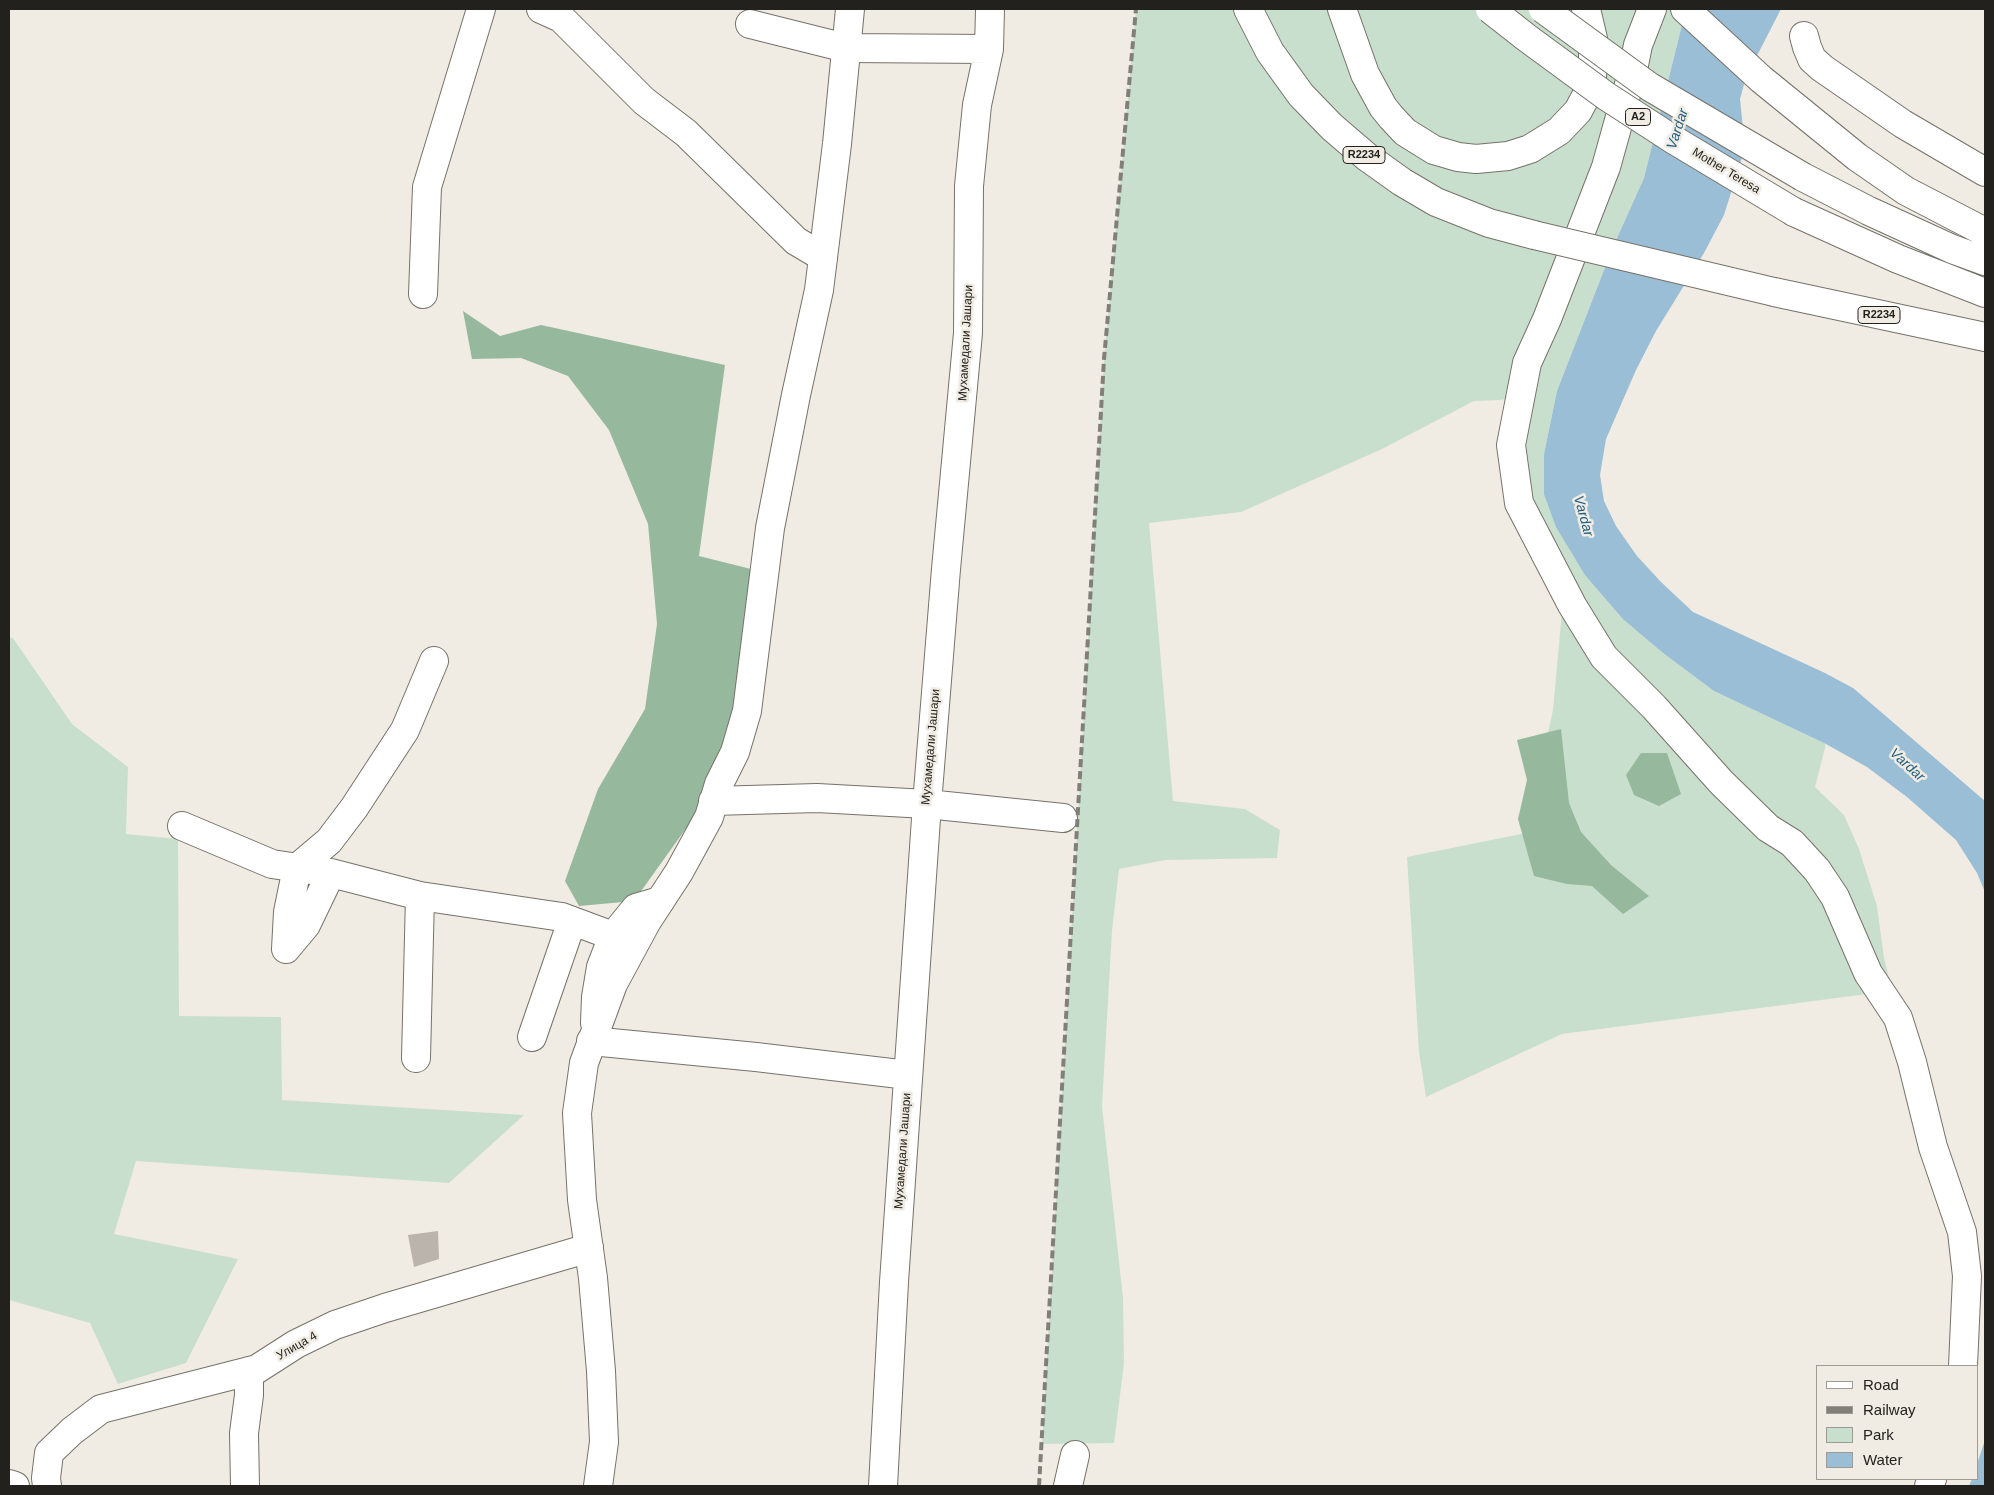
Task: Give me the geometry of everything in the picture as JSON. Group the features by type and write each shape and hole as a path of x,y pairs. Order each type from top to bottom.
{"main road":[{"path":"423,294 427,187 481,9"},
{"path":"541,9 561,18 644,101 686,132 796,241 823,257"},
{"path":"598,1486 604,1442 602,1380 593,1278 582,1200 577,1113 584,1063 612,984 708,817 719,784 735,752 747,711 770,528 819,290 837,144 850,9"},
{"name":"Мухамедали Јашари","path":"883,1486 894,1282 927,804 945,579 968,333 969,186 977,105 989,49 990,9"},
{"name":"R2234","path":"1248,9 1270,52 1301,95 1332,127 1367,158 1436,202 1489,223 1534,235 1774,292 1985,337"},
{"path":"1342,9 1365,74 1383,107 1398,125 1415,140 1446,155 1467,159 1488,159 1508,156 1530,149 1559,131 1578,111 1586,96 1592,77 1593,39 1586,9"},
{"name":"Mother Teresa","path":"1490,9 1606,96 1674,140 1794,212 1898,259 1985,293"},
{"name":"A2","path":"1542,9 1650,87 1803,177 1869,211 1985,261"},
{"path":"1652,9 1638,45 1633,70 1606,167 1547,319 1527,364 1511,445 1519,503 1572,606 1604,657 1654,707 1741,802 1768,828 1792,843 1817,870 1835,897 1868,973 1898,1018 1912,1062 1933,1147 1962,1232 1967,1276 1963,1365"},
{"path":"1685,9 1761,79 1857,157 1906,190 1985,232"},
{"path":"750,24 846,48 989,49"},
{"path":"1804,36 1812,59 1822,68 1903,124 1985,172"},
{"path":"332,872 306,925 286,949 288,912 297,868 329,841 354,808 405,730 434,661"},
{"path":"714,801 817,798 927,804 1063,818"},
{"path":"182,826 272,864 332,872 420,896 562,917 613,936"},
{"path":"416,1058 420,896"},
{"path":"593,1034 601,967 613,936 636,908 660,901"},
{"path":"532,1037 572,921"},
{"path":"593,1034 756,1057 908,1075"},
{"name":"Улица 4","path":"48,1486 46,1478 48,1453 72,1431 101,1409 257,1369 296,1344 335,1325 385,1308 589,1248"},
{"path":"245,1486 244,1433 249,1395 249,1371"},
{"path":"1068,1486 1075,1455"},
{"path":"9,1484 14,1486"}],"green space":[{"path":"1136,9 1686,9 1644,178 1613,247 1557,391 1544,454 1677,662 1714,691 1826,744 1815,787 1844,815 1859,849 1877,906 1884,958 1890,982 1882,992 1562,1034 1426,1097 1419,1052 1407,857 1526,833 1553,710 1564,590 1519,503 1525,396 1500,400 1474,401 1382,449 1241,512 1149,523 1173,801 1245,809 1280,830 1277,858 1165,860 1119,869 1112,931 1102,1106 1123,1298 1124,1363 1114,1443 1042,1444 1104,359"},
{"path":"463,311 500,336 541,325 725,365 699,556 755,570 735,719 697,813 634,901 579,906 565,881 598,789 645,709 657,624 648,524 609,430 568,376 521,358 472,359"},
{"path":"9,637 13,638 72,724 128,767 126,834 178,839 179,1016 281,1017 282,1100 524,1115 449,1183 136,1161 114,1234 238,1259 186,1363 118,1384 90,1323 9,1300"},
{"path":"1561,729 1569,803 1581,832 1611,865 1649,896 1623,914 1592,886 1567,884 1534,876 1518,819 1527,780 1517,740"},
{"path":"1641,753 1667,753 1681,794 1659,806 1634,795 1626,775"}],"water":[{"name":"Vardar","path":"1686,9 1781,9 1746,77 1740,99 1745,148 1724,215 1704,253 1656,331 1636,370 1606,439 1600,475 1604,501 1616,526 1637,556 1693,612 1825,673 1853,688 1985,801 1985,892 1977,873 1956,840 1907,797 1867,767 1826,744 1714,691 1662,652 1623,619 1585,575 1556,527 1544,494 1544,454 1557,391 1613,247 1644,178"},
{"path":"1985,1440 1985,1486 1969,1486 1972,1480 1979,1480 1979,1458"}],"building":[{"path":"438,1231 439,1259 414,1267 408,1235"}],"railway":[{"path":"1039,1486 1104,359 1136,9"}]}
